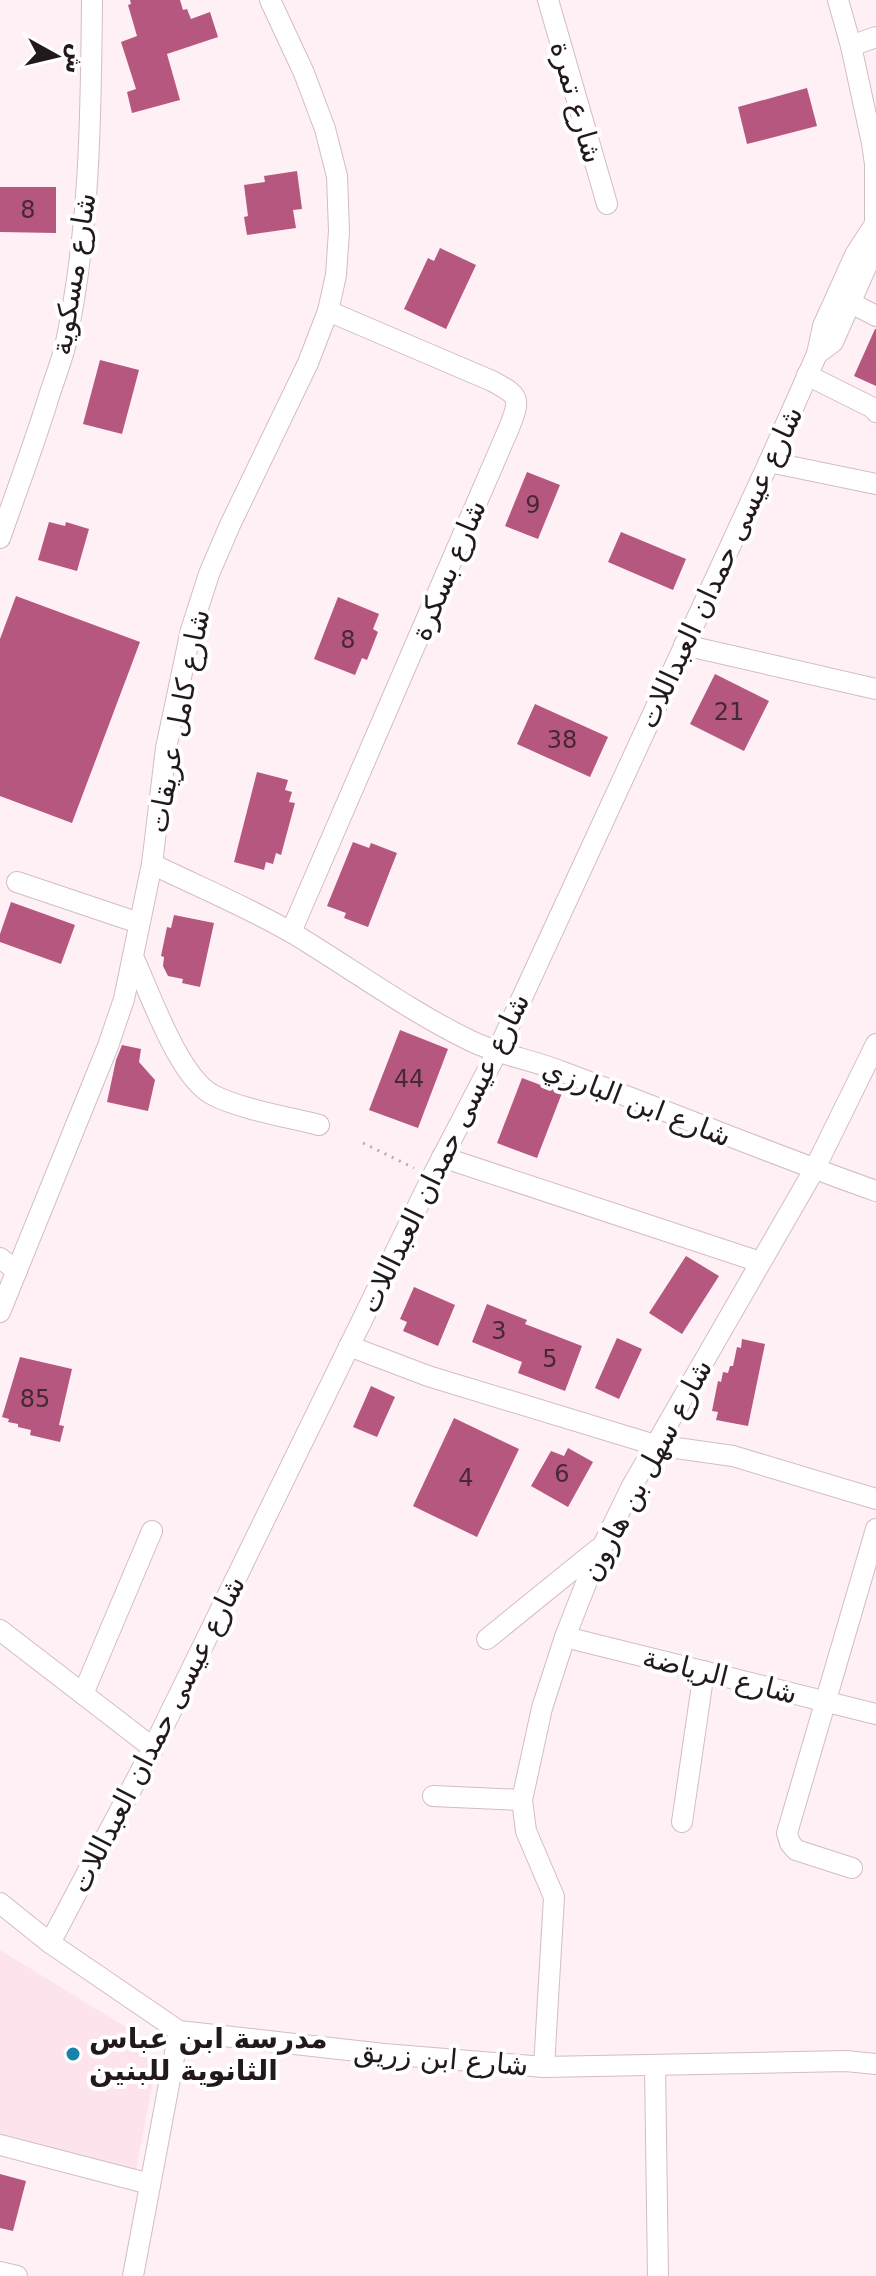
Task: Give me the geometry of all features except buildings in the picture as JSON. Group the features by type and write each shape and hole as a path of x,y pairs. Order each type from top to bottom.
{"street":[{"name":"شارع مسكوية","path":"0,538 64,349 75,292 87,192 92,0"},
{"name":"شارع كامل عريقات","path":"0,1312 8,1264 117,1022 134,959 152,864 166,748 191,630 209,574 308,363 328,311 336,275 339,231 337,176 325,129 304,73 270,0"},
{"name":"شارع تمرة","path":"548,0 607,204"},
{"name":"شارع عيسى حمدان العبداللات","path":"817,354 833,342 851,303 870,245 875,164 851,46 838,0"},
{"path":"851,46 876,37"},
{"name":"شارع عيسى حمدان العبداللات","path":"50,1943 153,1748 432,1177 497,1052 769,462 817,354 823,326 870,245"},
{"path":"851,303 876,316"},
{"name":"شارع بسكرة","path":"291,932 509,428 517,403 511,391 492,381 328,311"},
{"path":"807,375 876,412"},
{"path":"769,462 876,484"},
{"path":"684,645 876,689"},
{"name":"شارع ابن البارزي","path":"152,864 291,932 443,1026 497,1052 562,1072 876,1191"},
{"path":"17,882 139,923"},
{"path":"134,959 181,1061 198,1085 226,1101 319,1125"},
{"name":"شارع سهل بن هارون","path":"544,2067 554,1897 526,1831 522,1800 542,1708 565,1637 592,1568 632,1486 814,1170 876,1044"},
{"path":"442,1157 760,1262"},
{"path":"349,1346 428,1376 655,1445 733,1456 876,1499"},
{"path":"852,1868 796,1850 787,1833 876,1529"},
{"path":"83,1694 152,1531"},
{"path":"487,1639 605,1544"},
{"path":"0,1630 153,1748"},
{"name":"شارع الرياضة","path":"565,1637 876,1714"},
{"path":"682,1822 704,1671"},
{"path":"433,1796 522,1800"},
{"name":"شارع ابن زريق","path":"0,1903 50,1943 179,2031 384,2054 544,2067 846,2061 876,2064"},
{"path":"133,2276 179,2031"},
{"path":"655,2066 658,2276"},
{"path":"0,2145 150,2184"},
{"path":"0,2272 17,2276"}],"path":[{"path":"363,1143 432,1177"}],"shaded area":[{"name":"مدرسة ابن عباس الثانوية للبنين","path":"0,1950 139,2035 155,2073 136,2169 0,2135"}],"place":[{"name":"مدرسة ابن عباس الثانوية للبنين","path":"73,2054"}]}
